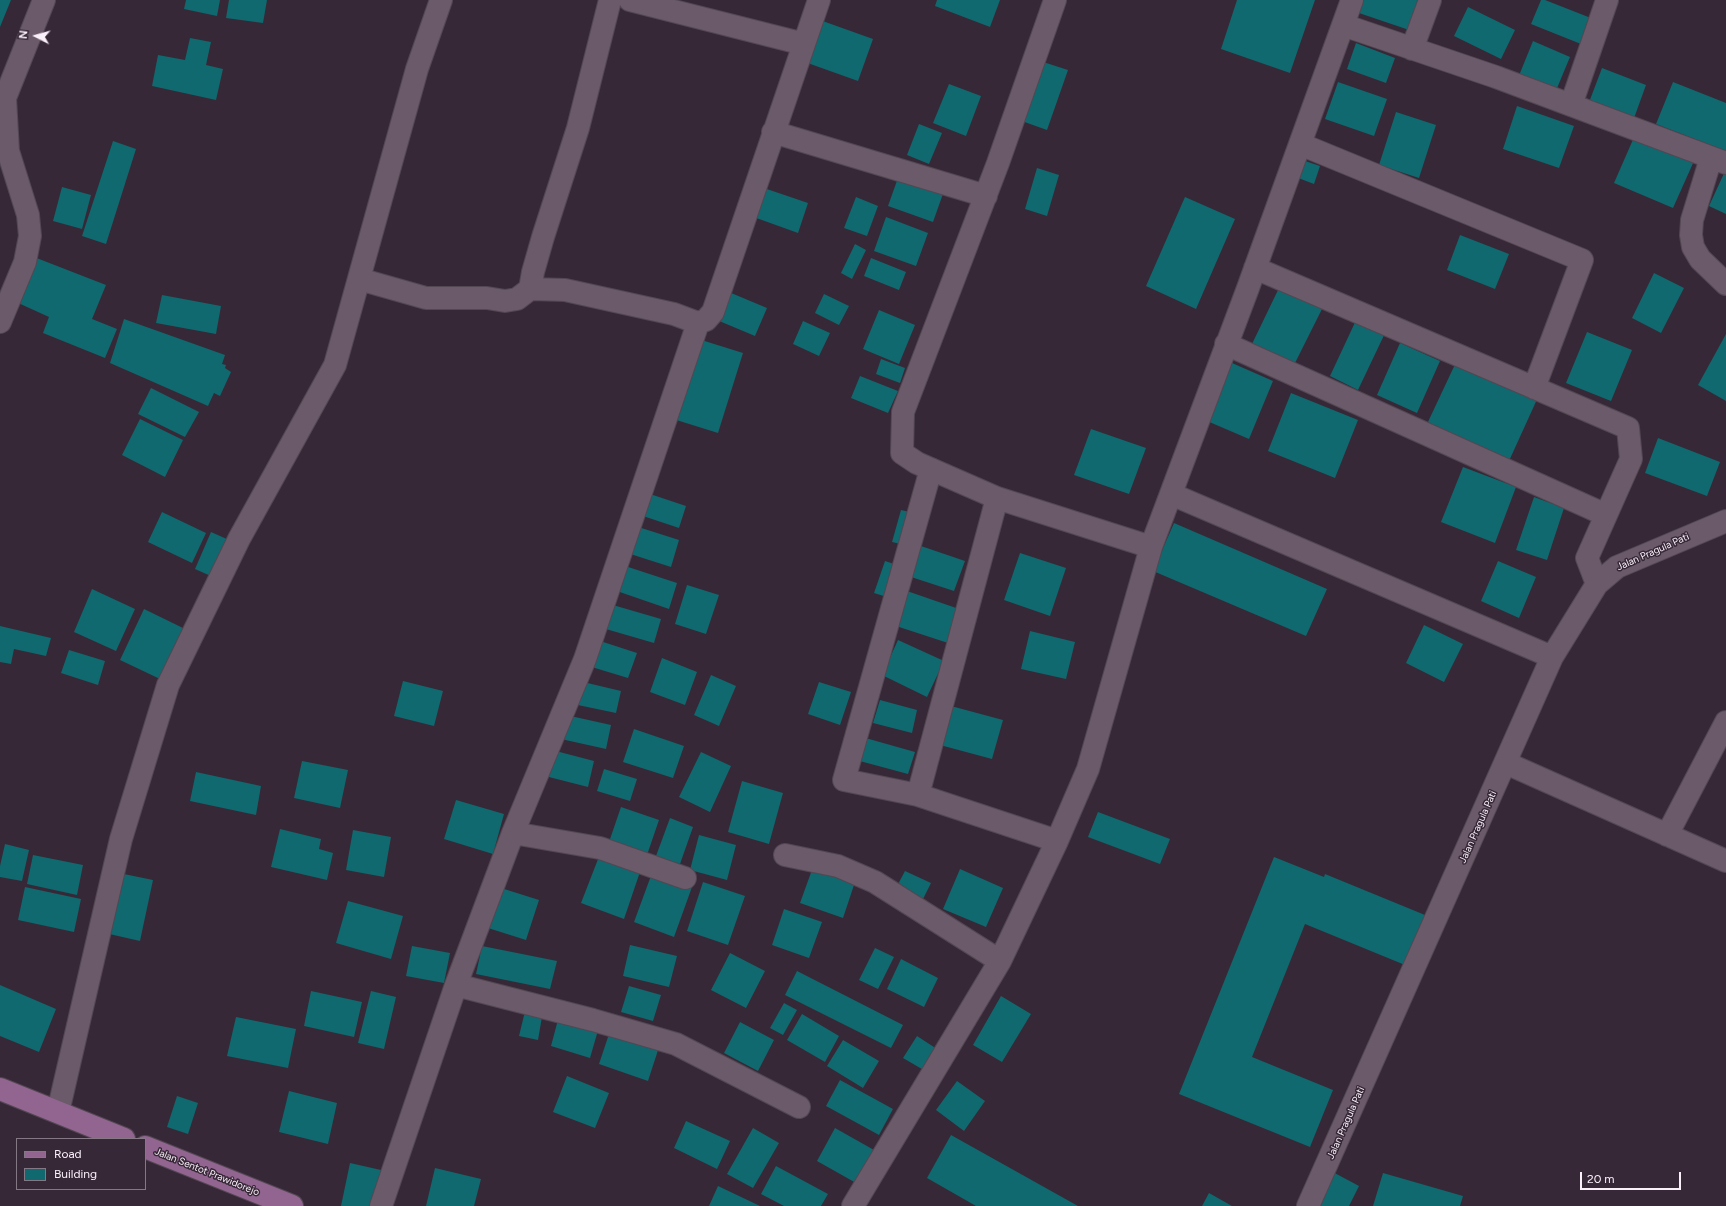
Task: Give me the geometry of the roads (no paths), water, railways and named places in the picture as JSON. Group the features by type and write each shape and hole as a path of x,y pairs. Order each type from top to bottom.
{"main road":[{"path":"0,1089 122,1138"},
{"name":"Jalan Sentot Prawidorejo","path":"146,1147 292,1206"}],"street":[{"path":"0,322 25,262 30,236 28,215 8,151 5,98 44,0"},
{"path":"58,1112 121,839 168,685 239,539 335,365 417,69 441,0"},
{"path":"530,289 533,272 578,128 610,0"},
{"path":"630,0 804,44"},
{"path":"359,279 426,298 486,298 505,301 517,299 530,289 565,290 674,314 698,323 706,320 713,312 819,0"},
{"path":"1054,0 986,196 903,412 902,453 917,463 997,498 1151,547"},
{"path":"853,1206 1000,961 1057,841 1088,769 1151,547 1255,268 1352,0"},
{"path":"1412,49 1430,0"},
{"path":"1571,105 1607,0"},
{"path":"1343,25 1571,105 1719,161 1692,220 1691,235 1693,247 1700,260 1726,284"},
{"path":"773,132 986,196"},
{"path":"1300,144 1582,260 1534,388"},
{"path":"1255,268 1628,428 1631,459 1587,558 1597,584"},
{"path":"381,1206 456,985 513,833 586,659 698,323"},
{"path":"1226,344 1606,515"},
{"path":"931,469 844,780 918,795 1057,841"},
{"path":"1170,494 1552,657"},
{"path":"918,795 997,498"},
{"name":"Jalan Pragula Pati","path":"1308,1206 1552,657 1597,584 1617,567 1726,521"},
{"path":"1668,835 1726,722"},
{"path":"1506,763 1726,861"},
{"path":"513,833 600,848 685,878"},
{"path":"785,855 838,866 874,882 1000,961"},
{"path":"456,985 593,1020 676,1044 799,1107"}]}
